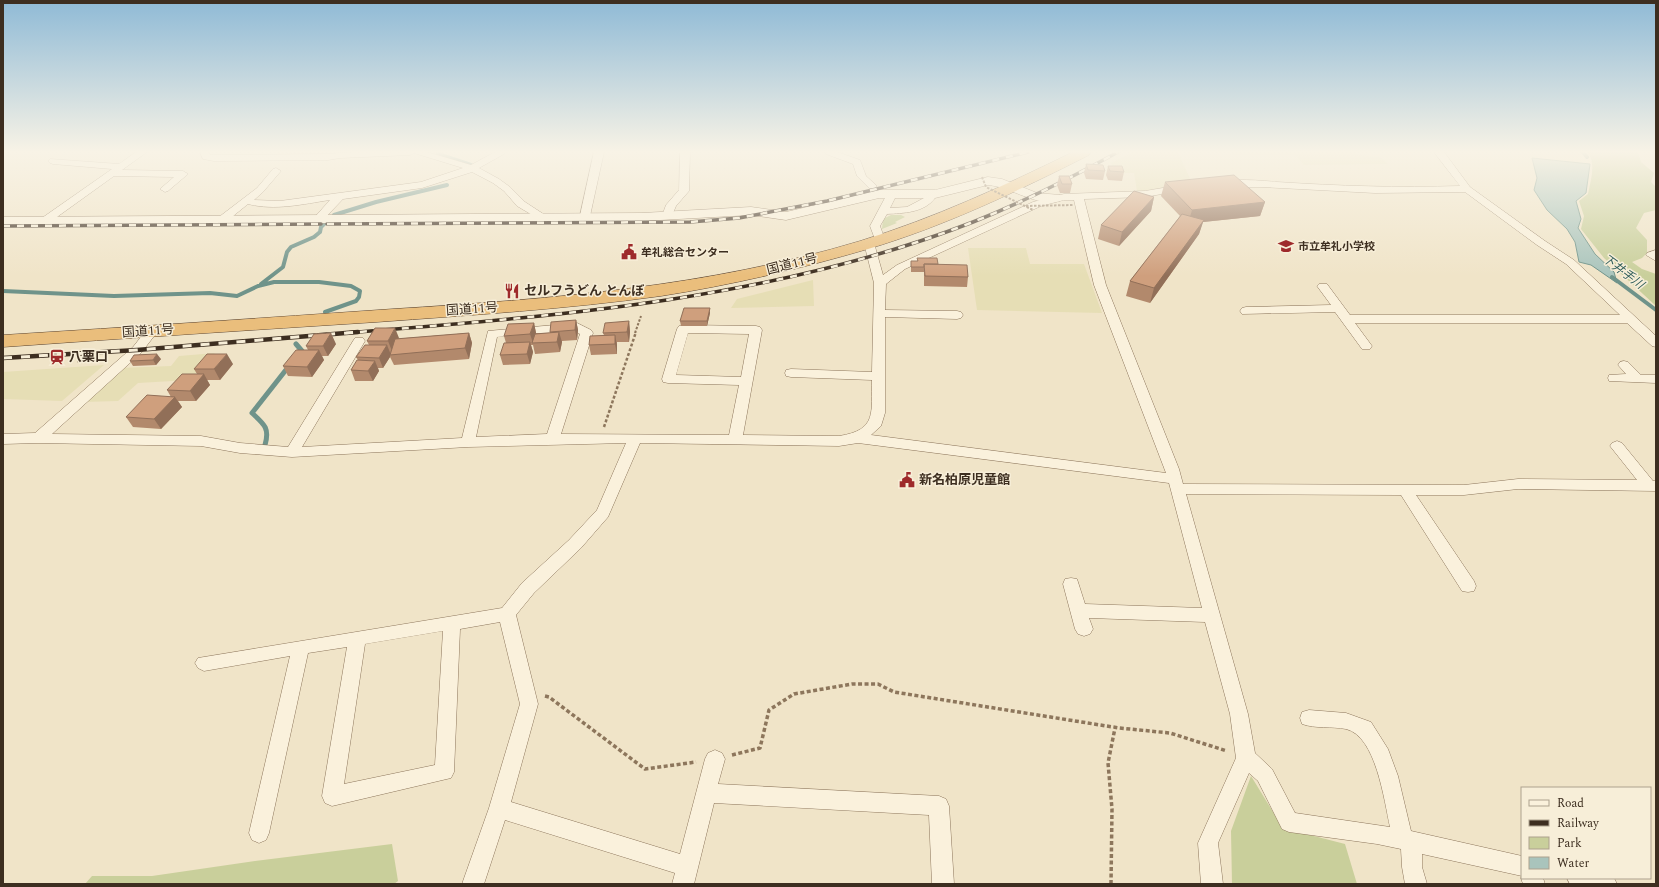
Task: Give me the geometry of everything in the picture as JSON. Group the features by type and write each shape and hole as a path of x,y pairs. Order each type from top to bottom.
{"highway":[{"name":"国道11号","path":"3,341 485,309 640,293 744,275 801,262 875,242 967,208 1000,193"}],"street":[{"path":"46,220 83,193"},
{"path":"223,219 256,193"},
{"path":"248,201 260,204 280,204 364,193"},
{"path":"511,193 521,204 543,217"},
{"path":"585,216 590,193"},
{"path":"667,216 671,205 682,193"},
{"path":"3,221 667,216 751,212 786,216 875,195 934,193"},
{"path":"1029,193 1035,196 1076,201 1149,193"},
{"path":"1473,193 1541,243 1570,262 1656,343"},
{"path":"858,438 874,426 878,413 880,284 875,242 875,226 892,194"},
{"path":"883,211 909,210 928,200 930,198 929,194"},
{"path":"318,219 339,197"},
{"path":"880,284 901,267 1037,204 1056,198"},
{"path":"1076,201 1100,285 1176,484 1238,714 1246,758 1208,843 1212,884"},
{"path":"1656,253 1651,256 1656,258"},
{"path":"1323,286 1366,346"},
{"path":"1246,311 1339,308"},
{"path":"880,313 956,315"},
{"path":"1346,319 1631,319"},
{"path":"468,442 492,334 577,327 587,333 552,439"},
{"path":"735,440 756,330 683,329 668,379 746,381"},
{"path":"38,438 137,350 152,331"},
{"path":"292,452 359,341"},
{"path":"1624,365 1637,378"},
{"path":"791,373 879,376"},
{"path":"1614,378 1656,379"},
{"path":"3,439 38,438 201,441 240,448 292,452 552,439 635,438 839,441 858,438 1176,484 1405,490 1464,490 1518,484 1652,486"},
{"path":"204,663 507,614 528,588 575,544 603,513 635,438"},
{"path":"1617,446 1652,486"},
{"path":"1405,490 1468,586"},
{"path":"1071,584 1084,629"},
{"path":"1079,611 1212,615"},
{"path":"473,884 500,808 529,704 507,614"},
{"path":"358,638 332,796 444,772 452,623"},
{"path":"259,833 301,647"},
{"path":"1309,718 1346,721 1364,728 1379,749 1407,840 1416,884"},
{"path":"1246,758 1265,775 1289,822 1377,834 1521,866"},
{"path":"500,808 686,876 715,759"},
{"path":"706,793 939,806 943,884"}],"path":[{"path":"999,193 1033,210"},
{"path":"1024,206 1076,201"},
{"path":"601,438 641,316"},
{"path":"77,361 127,359"},
{"path":"527,694 549,697 644,769 715,759 760,748 769,710 794,694 852,684 878,684 894,692 1115,727 1170,733 1246,758"},
{"path":"1110,884 1112,809 1108,763 1115,727"}],"shaded area":[{"path":"968,248 1026,248 1030,264 1084,264 1102,313 977,310"},
{"path":"813,280 814,306 731,308 737,299"},
{"path":"215,353 190,380 138,383 118,401 83,402 119,368 171,366 179,356"},
{"path":"104,365 62,401 3,399 3,372"}],"green space":[{"path":"1656,193 1656,210 1644,213 1636,228 1647,240 1647,253 1642,258 1632,262 1642,269 1656,274 1656,306 1604,258 1581,229 1584,216 1579,201 1588,194"},
{"path":"891,215 901,215 905,217 895,222 897,223 882,229 883,219"},
{"path":"1251,776 1283,828 1345,844 1357,884 1232,884 1231,831"},
{"path":"392,844 398,881 394,884 85,884 92,876 152,876 255,861"}],"water":[{"path":"1536,193 1586,193 1576,201 1581,219 1578,228 1595,254 1614,272 1617,283 1591,265 1579,262 1575,242 1567,229 1547,210"}],"building":[{"path":"1132,193 1142,193 1154,197 1122,232 1101,225"},
{"path":"1176,193 1255,193 1265,202 1192,210"},
{"path":"1182,214 1204,220 1154,288 1130,281"},
{"path":"917,258 937,258 938,264 924,264 924,267 911,267 911,261 918,261"},
{"path":"924,264 967,265 968,277 925,276"},
{"path":"684,308 710,308 707,321 680,321"},
{"path":"576,320 575,330 550,332 551,322"},
{"path":"629,321 627,332 603,333 605,323"},
{"path":"534,323 530,334 504,336 508,324"},
{"path":"375,328 395,328 388,341 367,341"},
{"path":"559,332 557,342 532,343 535,334"},
{"path":"331,333 323,346 306,346 314,334"},
{"path":"469,333 465,348 390,355 395,339"},
{"path":"615,335 615,344 589,345 590,336"},
{"path":"530,342 527,354 500,355 504,343"},
{"path":"365,345 387,345 379,358 356,357"},
{"path":"296,350 319,350 307,367 283,366"},
{"path":"157,354 153,360 130,361 134,355"},
{"path":"207,354 227,354 214,369 194,369"},
{"path":"357,360 375,361 368,371 351,370"},
{"path":"182,374 204,374 190,391 167,390"},
{"path":"147,395 175,397 154,419 126,417"}],"waterway":[{"path":"334,215 376,202 412,193"},
{"path":"261,284 283,267 287,252 291,247 314,237 320,232 321,227 326,222"},
{"name":"下井手川","path":"1612,277 1656,310"},
{"path":"3,291 114,296 210,293 237,296 258,286 274,282 319,282 351,286 360,291 359,297 356,301 325,312"},
{"path":"296,344 302,351 299,354"},
{"path":"265,445 267,434 265,427 263,423 252,413 289,366"}],"railway":[{"path":"327,224 690,222 739,218 858,193"},
{"path":"346,333 426,327 585,311 743,287 820,270 897,248 973,222 1037,193"},
{"path":"3,226 321,224"},
{"path":"3,358 137,350 358,332"}],"place":[{"name":"市立牟礼小学校","path":"1286,246"},
{"name":"牟礼総合センター","path":"629,252"},
{"name":"セルフうどん とんぼ","path":"512,291"},
{"name":"八栗口","path":"57,357"},
{"name":"新名柏原児童館","path":"907,480"}]}
